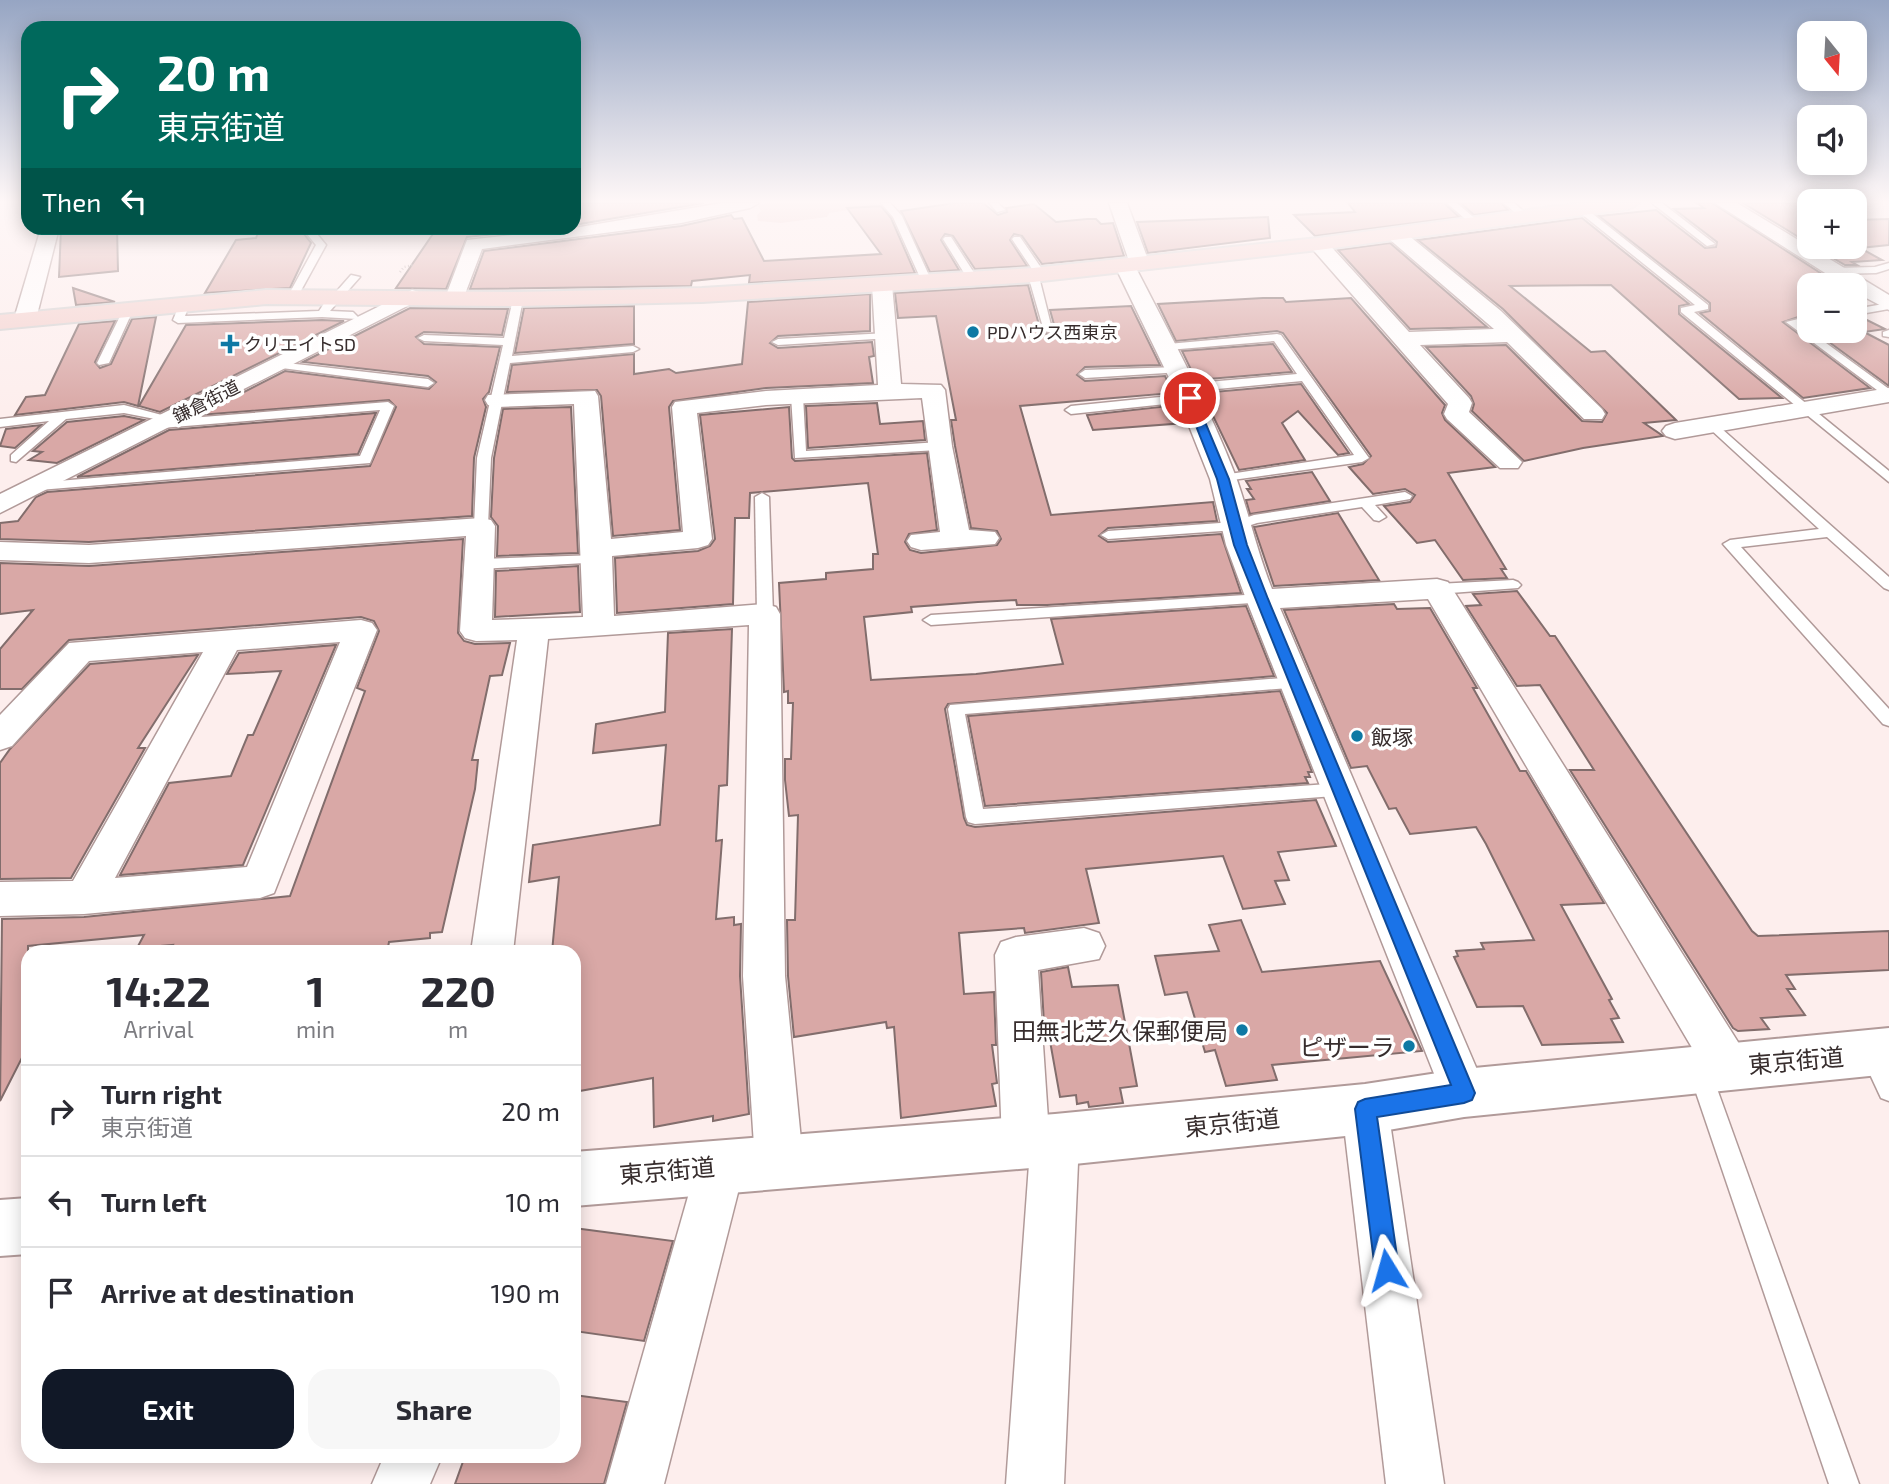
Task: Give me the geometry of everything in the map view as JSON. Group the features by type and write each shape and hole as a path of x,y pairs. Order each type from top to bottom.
{"main road":[{"path":"0,322 38,320 176,302 293,296 518,299 702,295 1063,272"}],"street":[{"path":"38,320 44,272"},
{"path":"455,298 464,272"},
{"path":"1136,272 1223,479 1261,599 1464,1093"},
{"path":"1342,272 1460,403 1456,414 1509,462"},
{"path":"1440,272 1513,335 1593,414"},
{"path":"1836,272 1889,305"},
{"path":"882,285 890,391"},
{"name":"鎌倉街道","path":"0,505 412,296"},
{"path":"1400,339 1513,335"},
{"path":"597,554 698,539 684,407 797,396 890,391 933,390 939,446 956,539"},
{"path":"1675,431 1889,395"},
{"path":"497,400 586,396 597,554 598,627"},
{"path":"0,551 89,554 481,526 481,564 475,631 598,627 765,614 764,976 779,1161"},
{"path":"921,541 985,538"},
{"path":"1261,599 1437,589 1713,1067"},
{"path":"493,945 534,628"},
{"path":"0,737 80,651 362,630 260,882 84,897 0,899"},
{"path":"84,897 226,640"},
{"path":"1035,1484 1041,1141 1016,955 1084,946"},
{"name":"東京街道","path":"581,1178 1041,1141 1365,1109 1464,1093 1713,1067 1883,1065"},
{"path":"1365,1109 1415,1484"},
{"path":"635,1484 721,1165"},
{"path":"0,1228 21,1226"},
{"path":"401,1484 410,1463"}],"lane":[{"path":"293,296 306,272"},
{"path":"923,272 927,282"},
{"path":"969,272 973,279"},
{"path":"1035,272 1049,331"},
{"path":"1660,272 1704,307 1685,310 1889,478"},
{"path":"321,314 355,277"},
{"path":"481,526 484,458 518,299"},
{"path":"176,302 177,320 321,314 349,314 353,317"},
{"path":"1867,310 1889,305"},
{"path":"103,363 129,309"},
{"path":"778,342 887,336"},
{"path":"1071,410 1181,376 1277,337 1362,458 1223,479"},
{"path":"424,338 509,342"},
{"path":"1819,343 1889,395"},
{"path":"503,360 633,349"},
{"path":"278,365 428,383"},
{"path":"1085,374 1307,377"},
{"path":"797,396 800,455 939,446"},
{"path":"0,423 124,409 166,421 388,406 365,460 39,486"},
{"path":"16,458 62,416"},
{"path":"1713,425 1889,585"},
{"path":"1108,535 1236,526 1254,519 1405,496"},
{"path":"762,497 765,614"},
{"path":"1365,502 1380,517"},
{"path":"1831,532 1730,544 1889,720"},
{"path":"481,564 597,554"},
{"path":"1437,589 1513,585"},
{"path":"930,620 1261,599"},
{"path":"1295,683 956,709 975,817 1341,790"},
{"path":"1713,1067 1844,1484"}],"building":[{"path":"59,272 106,272 59,277"},
{"path":"217,272 297,272 290,288 205,293"},
{"path":"407,272 453,272 446,289 396,288"},
{"path":"476,272 915,273 749,283 750,275 692,281 691,286 470,289"},
{"path":"1358,272 1424,272 1487,327 1410,329"},
{"path":"1458,272 1650,272 1689,304 1679,306 1679,314 1782,398 1739,399 1611,285 1510,286 1591,352 1605,351 1676,420 1644,423 1663,436 1583,448 1524,461 1472,411 1474,404 1471,396 1426,347 1506,345 1582,421 1602,422 1607,413 1503,309"},
{"path":"1671,272 1819,272 1797,273 1797,317 1783,322 1797,333 1797,343 1811,343 1870,388 1803,398 1700,313 1710,311 1710,303"},
{"path":"1028,285 1041,332 1052,336 1056,332 1050,310 1131,306 1160,365 1085,367 1077,375 1085,381 1165,376 1173,393 1020,406 1051,515 1213,502 1217,521 1108,528 1099,536 1108,542 1221,534 1241,593 1047,605 1017,605 1016,600 978,602 911,607 912,612 864,617 871,680 976,674 1063,664 1051,619 1246,606 1274,676 948,704 945,709 964,818 967,825 975,827 1316,800 1336,846 1278,852 1289,880 1275,881 1285,904 1243,909 1223,856 1086,869 1099,923 1025,933 1024,928 959,933 964,994 994,992 996,1045 992,1045 997,1083 992,1084 996,1106 901,1118 894,1027 887,1028 886,1022 794,1037 788,976 787,920 795,920 798,815 789,816 785,780 785,759 791,759 793,703 788,703 788,691 784,692 779,583 826,579 826,573 873,569 873,554 878,554 868,483 750,493 749,518 735,518 733,604 617,613 615,558 698,551 710,546 715,539 700,415 789,407 792,458 795,461 927,453 937,530 909,534 905,542 910,550 921,553 997,545 1001,539 997,531 971,528 951,420 956,420 936,316 898,318 895,293"},
{"path":"73,288 115,302 76,305"},
{"path":"870,294 870,331 778,336 770,343 778,348 872,342 874,356 869,357 873,383 766,388 673,401 669,407 680,530 613,536 601,396 597,390 507,392 512,365 634,354 634,374 669,369 676,373 742,364 748,302"},
{"path":"1283,298 1286,302 1351,298 1445,405 1442,413 1445,420 1495,467 1448,473 1506,569 1501,569 1507,578 1463,580 1435,540 1417,543 1384,506 1410,502 1415,495 1405,489 1373,494 1349,467 1363,464 1371,456 1283,333 1277,331 1176,341 1158,304"},
{"path":"634,306 634,344 515,353 524,308"},
{"path":"410,308 508,309 502,335 424,332 416,337 424,344 500,347 489,392 483,399 486,407 474,458 472,516 89,542 0,539 0,523 18,521 36,497 47,492 370,466 396,407 389,400 199,415 285,371 429,389 436,382 428,376 303,362"},
{"path":"156,317 138,406 124,402 15,415 26,397 45,395 79,324 115,321 95,362 100,368 111,364 132,319"},
{"path":"1867,320 1885,329 1867,332"},
{"name":"クリエイトSD","path":"344,321 160,412 139,406 186,325"},
{"path":"1867,334 1889,345 1889,386 1830,343 1867,343"},
{"path":"1273,344 1292,372 1196,380 1182,351"},
{"path":"1301,384 1349,453 1338,455 1298,411 1282,423 1305,460 1239,470 1202,393"},
{"path":"877,403 880,424 923,421 925,440 808,448 806,406"},
{"path":"1178,405 1185,423 1093,430 1087,415"},
{"path":"571,407 578,553 497,556 498,526 491,517 494,458 503,409"},
{"path":"376,413 358,454 77,477 169,430"},
{"path":"124,416 144,420 57,463 29,460 42,452 33,451 67,422"},
{"path":"41,425 15,448 0,446 6,429"},
{"path":"1312,472 1330,501 1250,514 1246,500 1254,499 1247,489 1251,489 1246,481"},
{"path":"1338,513 1379,580 1274,586 1254,527"},
{"path":"463,539 458,633 464,641 475,644 510,643 502,675 490,676 472,760 478,760 475,789 442,932 430,933 430,938 389,942 388,945 139,945 144,935 21,945 21,1060 0,1101 2,919 84,917 290,896 365,691 357,688 379,631 374,621 361,617 69,640 22,689 0,689 0,649 33,610 0,614 0,563 89,566"},
{"path":"578,566 580,612 495,617 496,571"},
{"path":"1517,591 1550,636 1555,636 1752,931 1758,936 1889,931 1889,970 1786,975 1795,989 1787,989 1805,1015 1761,1018 1769,1029 1738,1031 1733,1028 1570,770 1594,770 1540,685 1517,686 1466,606 1481,605 1473,594"},
{"path":"1394,604 1397,609 1430,608 1477,688 1473,688 1520,771 1526,771 1604,903 1561,905 1612,999 1609,1000 1619,1018 1611,1019 1623,1042 1542,1045 1523,1006 1477,1007 1454,957 1458,956 1456,951 1484,949 1481,943 1534,940 1486,844 1476,827 1410,834 1396,808 1389,809 1367,766 1351,768 1284,610"},
{"path":"732,629 727,785 719,786 716,841 722,840 716,919 734,917 734,925 741,924 740,976 749,1114 713,1121 713,1116 654,1127 653,1078 581,1091 581,945 553,945 559,877 529,882 533,845 660,825 666,745 593,753 596,724 665,712 668,633"},
{"path":"336,645 243,865 120,875 169,783 231,776 248,735 253,735 281,671 227,674 239,653"},
{"path":"198,655 138,748 145,748 71,878 0,879 0,763 10,749 90,664"},
{"path":"1280,691 1312,772 1308,772 1310,777 1305,777 1308,783 985,806 968,716"},
{"path":"1241,920 1262,972 1380,961 1422,1051 1272,1065 1277,1080 1226,1086 1215,1050 1205,1052 1187,992 1165,995 1155,956 1219,951 1209,925"},
{"path":"1068,967 1072,987 1118,985 1137,1086 1120,1088 1123,1103 1089,1107 1088,1102 1077,1104 1076,1095 1060,1097 1050,1041 1045,1041 1041,972"},
{"path":"581,1229 673,1241 644,1341 581,1332"},
{"path":"581,1396 627,1402 604,1484 455,1484 462,1463 581,1463"}],"place":[{"name":"PDハウス西東京","path":"973,332"},
{"name":"クリエイトSD","path":"230,344"},
{"name":"飯塚","path":"1357,736"},
{"name":"田無北芝久保郵便局","path":"1242,1030"},
{"name":"ピザーラ","path":"1409,1046"}],"route":[{"path":"1190,398 1223,479 1240,545 1261,599 1464,1093 1365,1109 1387,1270"}]}
